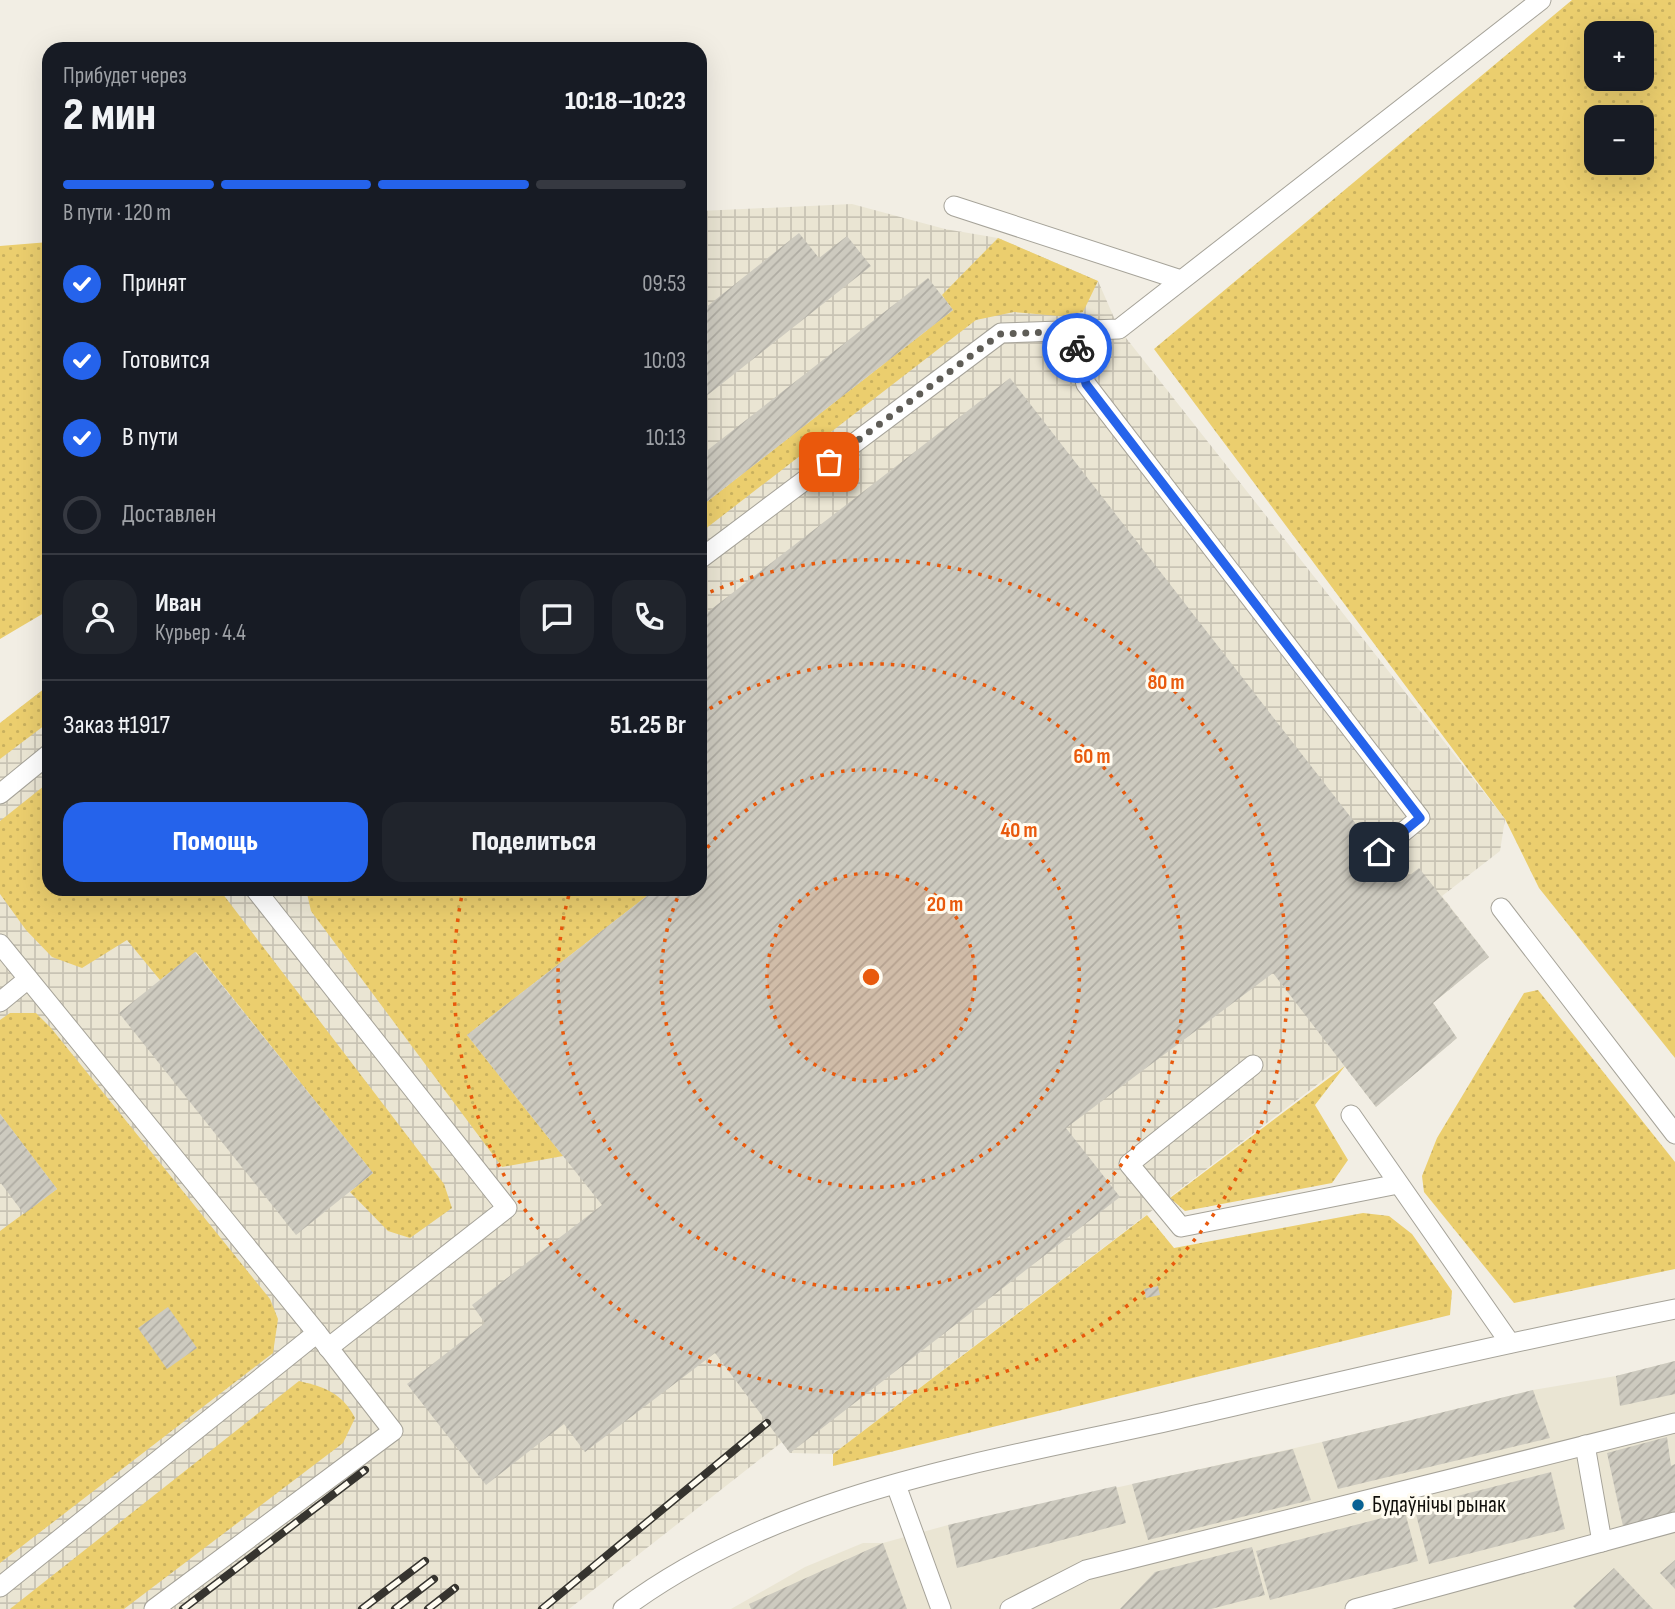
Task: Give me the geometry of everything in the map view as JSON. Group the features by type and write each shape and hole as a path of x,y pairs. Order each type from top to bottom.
{"lane":[{"path":"707,554 1000,334 1119,329 1541,0"},
{"path":"954,206 1181,279"},
{"path":"1072,331 1086,384 1420,818 1379,852"},
{"path":"0,793 42,760"},
{"path":"0,1587 323,1340 507,1208 261,896"},
{"path":"1501,908 1675,1134"},
{"path":"0,944 323,1340 393,1431 154,1609"},
{"path":"0,1002 28,979"},
{"path":"1253,1065 1129,1164 1181,1227 1398,1184"},
{"path":"1351,1115 1510,1343"},
{"path":"623,1609 716,1550 809,1509 896,1485 1510,1343 1675,1309"},
{"path":"1010,1609 1086,1570 1675,1423"},
{"path":"1585,1445 1602,1542"},
{"path":"896,1485 941,1609"},
{"path":"1355,1609 1675,1522"}],"shaded area":[{"path":"1572,0 1675,0 1675,1058 1539,888 1505,819 1154,349"},
{"path":"852,204 945,229 998,238 1098,281 1119,329 1505,819 1500,851 1442,896 1489,957 1433,1003 1457,1038 1376,1107 1345,1067 1331,1074 833,1454 790,1453 782,1442 569,1609 0,1609 0,723 42,690 42,896 707,896 707,211"},
{"path":"998,238 1098,281 1083,312 1059,316 1014,312 976,320 707,528 707,502 953,310 942,295"},
{"path":"42,243 42,614 0,639 0,246"},
{"path":"42,690 42,727 0,759 0,723"},
{"path":"42,788 42,896 224,896 444,1184 452,1208 410,1238 388,1231 350,1192 373,1173 196,952 160,980 127,940 82,968 52,957 26,930 0,894 0,821"},
{"path":"308,896 647,896 467,1035 563,1156 502,1167 311,911"},
{"path":"1538,990 1675,1162 1675,1269 1514,1303 1424,1192 1422,1176 1437,1138 1524,993"},
{"path":"10,1013 36,1013 51,1028 270,1299 278,1319 273,1353 0,1563 0,1231 57,1189 0,1114 0,1020"},
{"path":"1345,1066 1315,1105 1348,1160 1332,1183 1185,1211 1170,1198"},
{"path":"1363,1213 1389,1216 1412,1234 1452,1291 1450,1315 833,1466 833,1454 1147,1215 1174,1248"},
{"name":"Будаўнічы рынак","path":"1675,1361 1675,1609 731,1609 805,1567 863,1543 883,1543 948,1525 1322,1442 1533,1390 1616,1376"},
{"path":"299,1381 332,1392 350,1409 355,1418 343,1443 124,1609 10,1609"}],"building":[{"path":"799,233 819,258 847,236 871,266 707,395 707,306"},
{"path":"928,278 953,310 707,502 707,451"},
{"path":"1010,378 1401,882 1419,868 1489,957 1433,1003 1457,1038 1376,1107 1273,973 1066,1128 1120,1197 790,1453 715,1353 585,1452 564,1424 486,1485 407,1384 485,1323 472,1305 602,1205 467,1035 647,896 707,896 707,613"},
{"path":"195,952 373,1173 296,1235 119,1013"},
{"path":"0,1114 57,1189 24,1214 0,1182"},
{"path":"1158,1286 1160,1295 1146,1298 1144,1289"},
{"path":"168,1307 197,1348 167,1369 138,1328"},
{"path":"1675,1361 1675,1394 1620,1406 1616,1376"},
{"path":"1533,1390 1550,1438 1338,1489 1322,1442"},
{"path":"1667,1437 1671,1466 1675,1464 1675,1513 1623,1526 1607,1453"},
{"path":"1293,1449 1311,1500 1148,1540 1132,1484"},
{"path":"1551,1472 1565,1529 1429,1564 1414,1507"},
{"path":"1116,1486 1126,1523 957,1568 948,1525"},
{"path":"1405,1512 1418,1561 1270,1600 1256,1551"},
{"path":"883,1543 907,1609 751,1609 749,1604"},
{"path":"1252,1547 1265,1595 1211,1609 1120,1609 1155,1572"},
{"path":"1675,1560 1675,1589 1660,1573"},
{"path":"1614,1568 1653,1609 1576,1609 1573,1606"}],"railway":[{"path":"542,1609 767,1423"},
{"path":"183,1609 365,1470"},
{"path":"362,1609 425,1561"},
{"path":"395,1609 434,1579"},
{"path":"428,1609 455,1588"}],"way so far":[{"path":"829,462 1000,334 1072,331 1077,348"}],"place":[{"name":"Будаўнічы рынак","path":"1358,1505"}],"route":[{"path":"1077,348 1086,384 1420,818 1379,852"}]}
